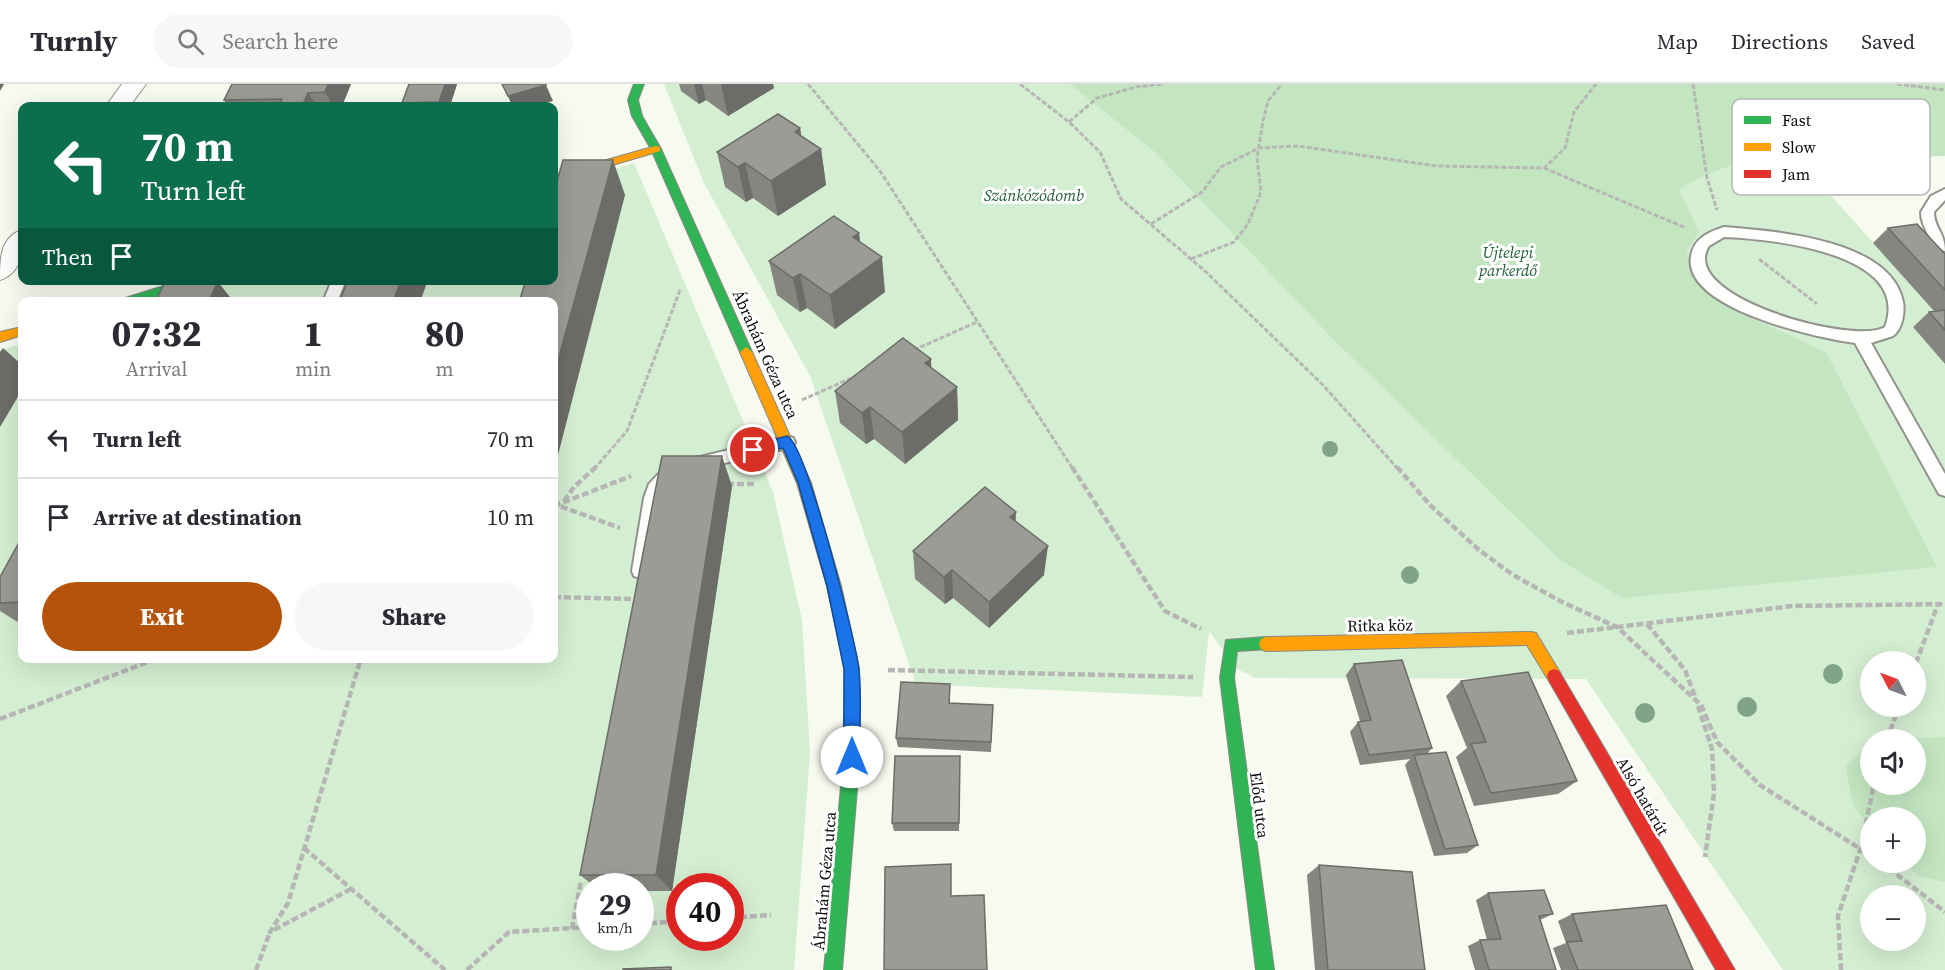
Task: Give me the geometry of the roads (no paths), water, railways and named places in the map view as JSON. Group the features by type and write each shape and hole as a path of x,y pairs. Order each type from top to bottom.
{"street":[{"path":"121,102 134,84"},
{"name":"Ábrahám Géza utca","path":"639,84 632,93 632,104 656,149 787,442 804,483 834,586 852,669 852,757 832,970"},
{"path":"558,177 656,149"},
{"path":"0,270 18,245"},
{"path":"157,297 187,285"},
{"path":"0,337 18,332"},
{"name":"Ritka köz","path":"1231,645 1531,638"},
{"name":"Alsó határút","path":"1531,638 1726,970"},
{"name":"Előd utca","path":"1231,645 1227,678 1265,970"}],"lane":[{"path":"1945,194 1930,203 1926,214 1930,227 1945,246"},
{"path":"1860,338 1886,334 1890,330 1896,313 1894,295 1890,286 1872,269 1840,251 1809,242 1724,232 1709,237 1700,248 1698,264 1704,280 1720,294 1769,315 1860,338 1945,489"},
{"path":"635,599 652,498 657,484 673,470 787,442"}],"park label":[{"name":"Szánkózódomb","path":"1034,195"},
{"name":"Újtelepi parkerdő","path":"1508,261"}]}
